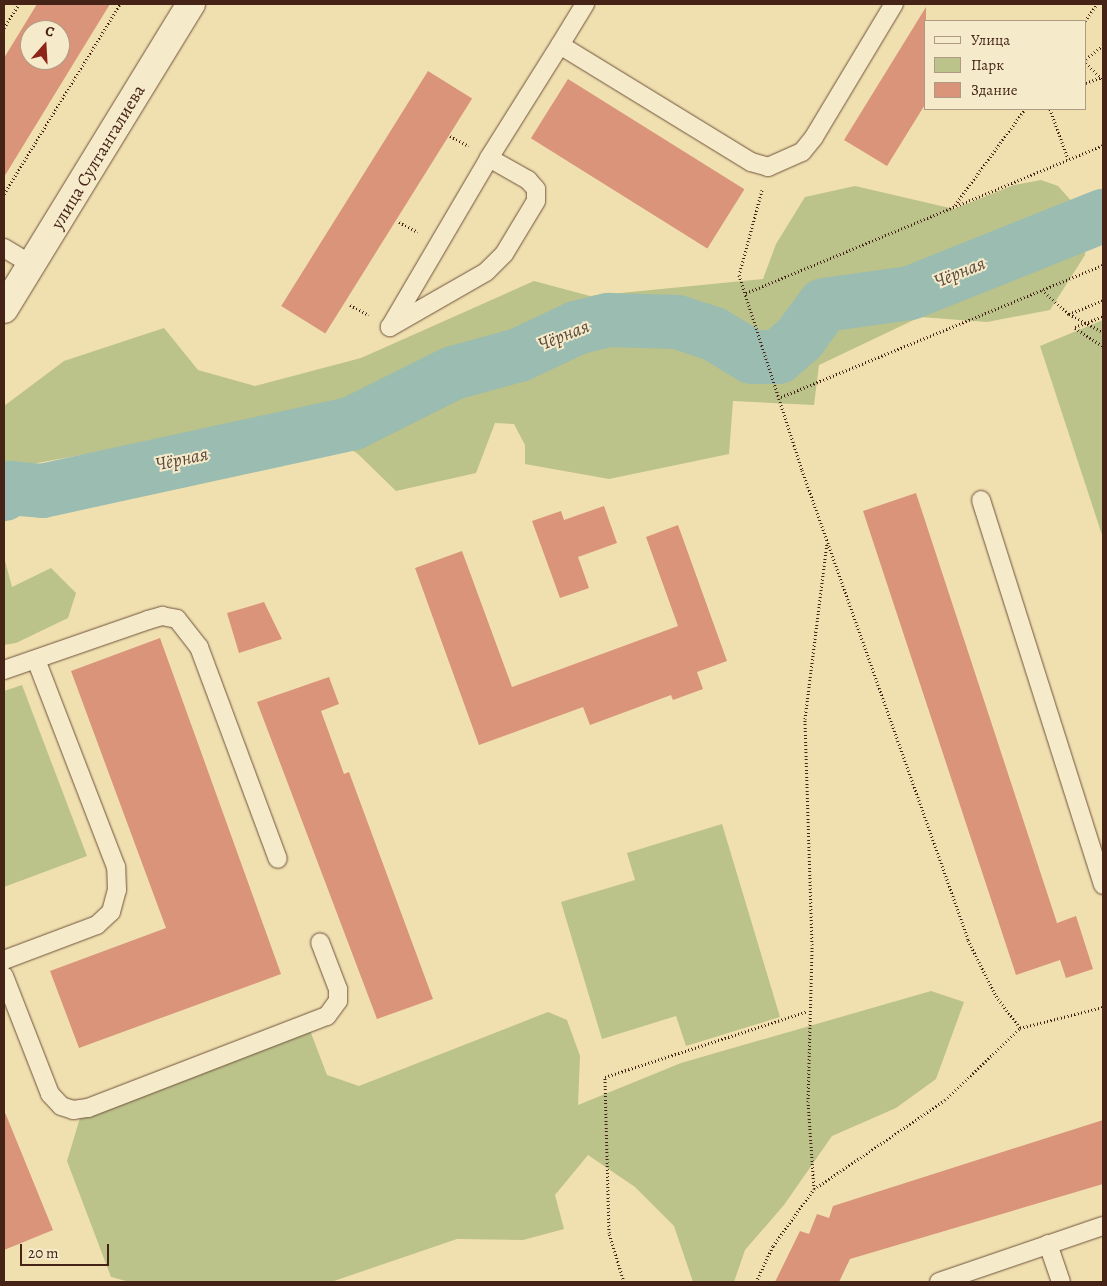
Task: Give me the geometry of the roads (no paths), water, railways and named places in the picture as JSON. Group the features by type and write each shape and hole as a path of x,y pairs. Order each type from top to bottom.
{"street":[{"name":"улица Султангалиева","path":"4,309 191,4"}],"lane":[{"path":"489,158 528,180 536,189 536,201 504,254 486,272 390,327 489,158 585,4"},
{"path":"560,45 751,162 768,168 802,152 814,137 894,4"},
{"path":"4,248 32,265"},
{"path":"980,500 1103,885"},
{"path":"4,670 148,620 162,616 177,619 199,647 278,858"},
{"path":"4,960 96,925 111,912 117,890 116,867 36,660"},
{"path":"4,976 50,1094 61,1106 73,1110 88,1108 327,1016 338,1001 338,989 320,942"},
{"path":"939,1282 1103,1226"},
{"path":"1048,1244 1061,1282"}],"waterway":[{"name":"Чёрная","path":"4,494 9,488 42,491 353,423 453,373 519,355 576,328 609,320 677,322 714,334 752,357 778,357 799,339 824,305 910,293 1103,216"}]}
